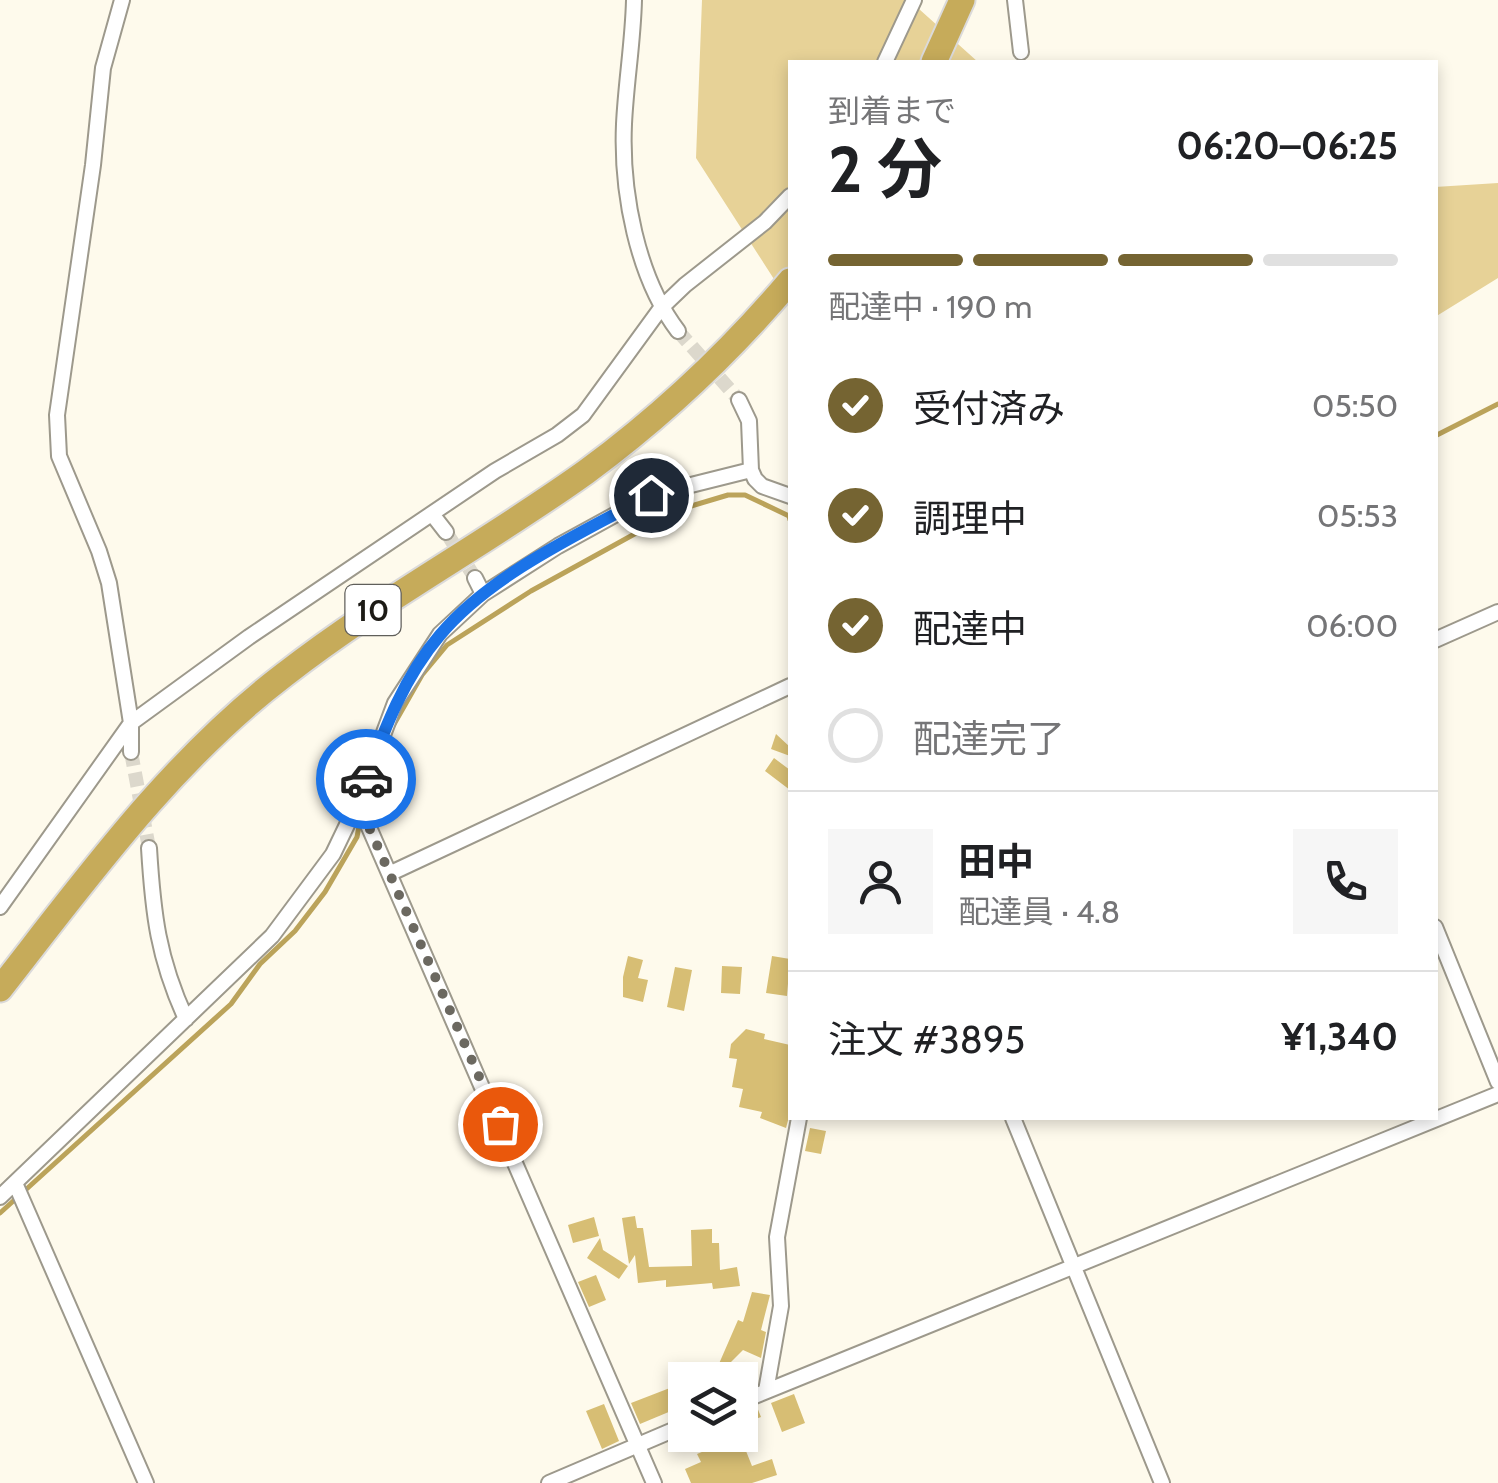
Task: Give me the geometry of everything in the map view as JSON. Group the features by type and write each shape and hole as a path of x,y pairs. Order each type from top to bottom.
{"highway":[{"path":"935,60 960,5"},
{"name":"10","path":"0,989 161,788 205,742 280,677 356,622 527,512 620,446 724,354 788,283"}],"street":[{"path":"122,0 103,68 94,166 56,415 59,456 99,551 108,584 131,723 131,752"},
{"path":"634,0 624,126 625,164 635,229 661,308 678,331"},
{"path":"886,60 914,0"},
{"path":"1015,0 1021,52"},
{"path":"0,907 131,723 248,637 583,415 661,308 765,222 788,198"},
{"path":"739,400 749,421 754,480 788,495"},
{"path":"0,1197 281,924 332,854 358,802 384,728 408,680 440,634 483,594 558,546 651,495 751,470"},
{"path":"432,514 446,532"},
{"path":"475,578 483,594"},
{"path":"1438,639 1498,612"},
{"path":"391,873 788,687"},
{"path":"358,802 654,1483"},
{"path":"149,848 160,956 186,1018"},
{"path":"1438,934 1498,1082"},
{"path":"1438,1118 1498,1094"},
{"path":"766,1391 781,1306 777,1238 798,1120"},
{"path":"1014,1120 1162,1483"},
{"path":"758,1394 1433,1120"},
{"path":"15,1184 146,1483"},
{"path":"549,1483 668,1432"}],"shaded area":[{"path":"702,0 909,0 976,60 788,60 788,301 696,158"},
{"path":"1498,183 1498,278 1438,315 1438,187"}],"building":[{"path":"776,734 788,745 788,755 771,749"},
{"path":"774,758 788,768 788,788 765,771"},
{"path":"628,956 643,960 638,978 648,980 643,1002 623,997"},
{"path":"772,956 788,959 787,996 766,993"},
{"path":"722,966 742,967 740,994 721,993"},
{"path":"675,967 692,970 684,1011 667,1007"},
{"path":"746,1029 765,1034 764,1039 788,1045 786,1128 760,1118 762,1112 739,1107 743,1089 732,1087 737,1059 729,1058 731,1044"},
{"path":"810,1128 826,1131 821,1154 805,1151"},
{"path":"635,1216 637,1228 643,1228 649,1267 692,1266 691,1230 712,1229 712,1243 719,1243 720,1270 737,1267 740,1286 713,1289 712,1283 666,1287 666,1280 638,1283 635,1255 629,1264 622,1218"},
{"path":"594,1217 599,1236 573,1243 568,1225"},
{"path":"600,1238 603,1250 628,1266 619,1279 587,1258"},
{"path":"596,1275 606,1300 589,1307 578,1282"},
{"path":"752,1292 770,1295 761,1330 766,1332 761,1358 743,1350 731,1362 720,1362 738,1320 743,1322"},
{"path":"668,1389 668,1412 640,1424 631,1403"},
{"path":"794,1394 805,1423 782,1432 771,1403"},
{"path":"604,1404 619,1441 602,1449 586,1411"},
{"path":"746,1452 752,1466 772,1459 777,1475 752,1483 691,1483 685,1469 701,1462 697,1454"}],"waterway":[{"path":"1438,434 1498,404"},
{"path":"393,726 422,675 447,645 531,591 678,510 728,495 745,495 788,516"},
{"path":"0,1213 231,1004 260,964 295,931 325,892 357,837 360,821"}],"tunnel":[{"path":"678,331 739,400"},
{"path":"446,532 475,578"},
{"path":"131,752 149,848"}],"way so far":[{"path":"366,779 358,802 500,1124"}],"route":[{"path":"366,779 396,703 440,634 483,594 558,546 651,495"}]}
